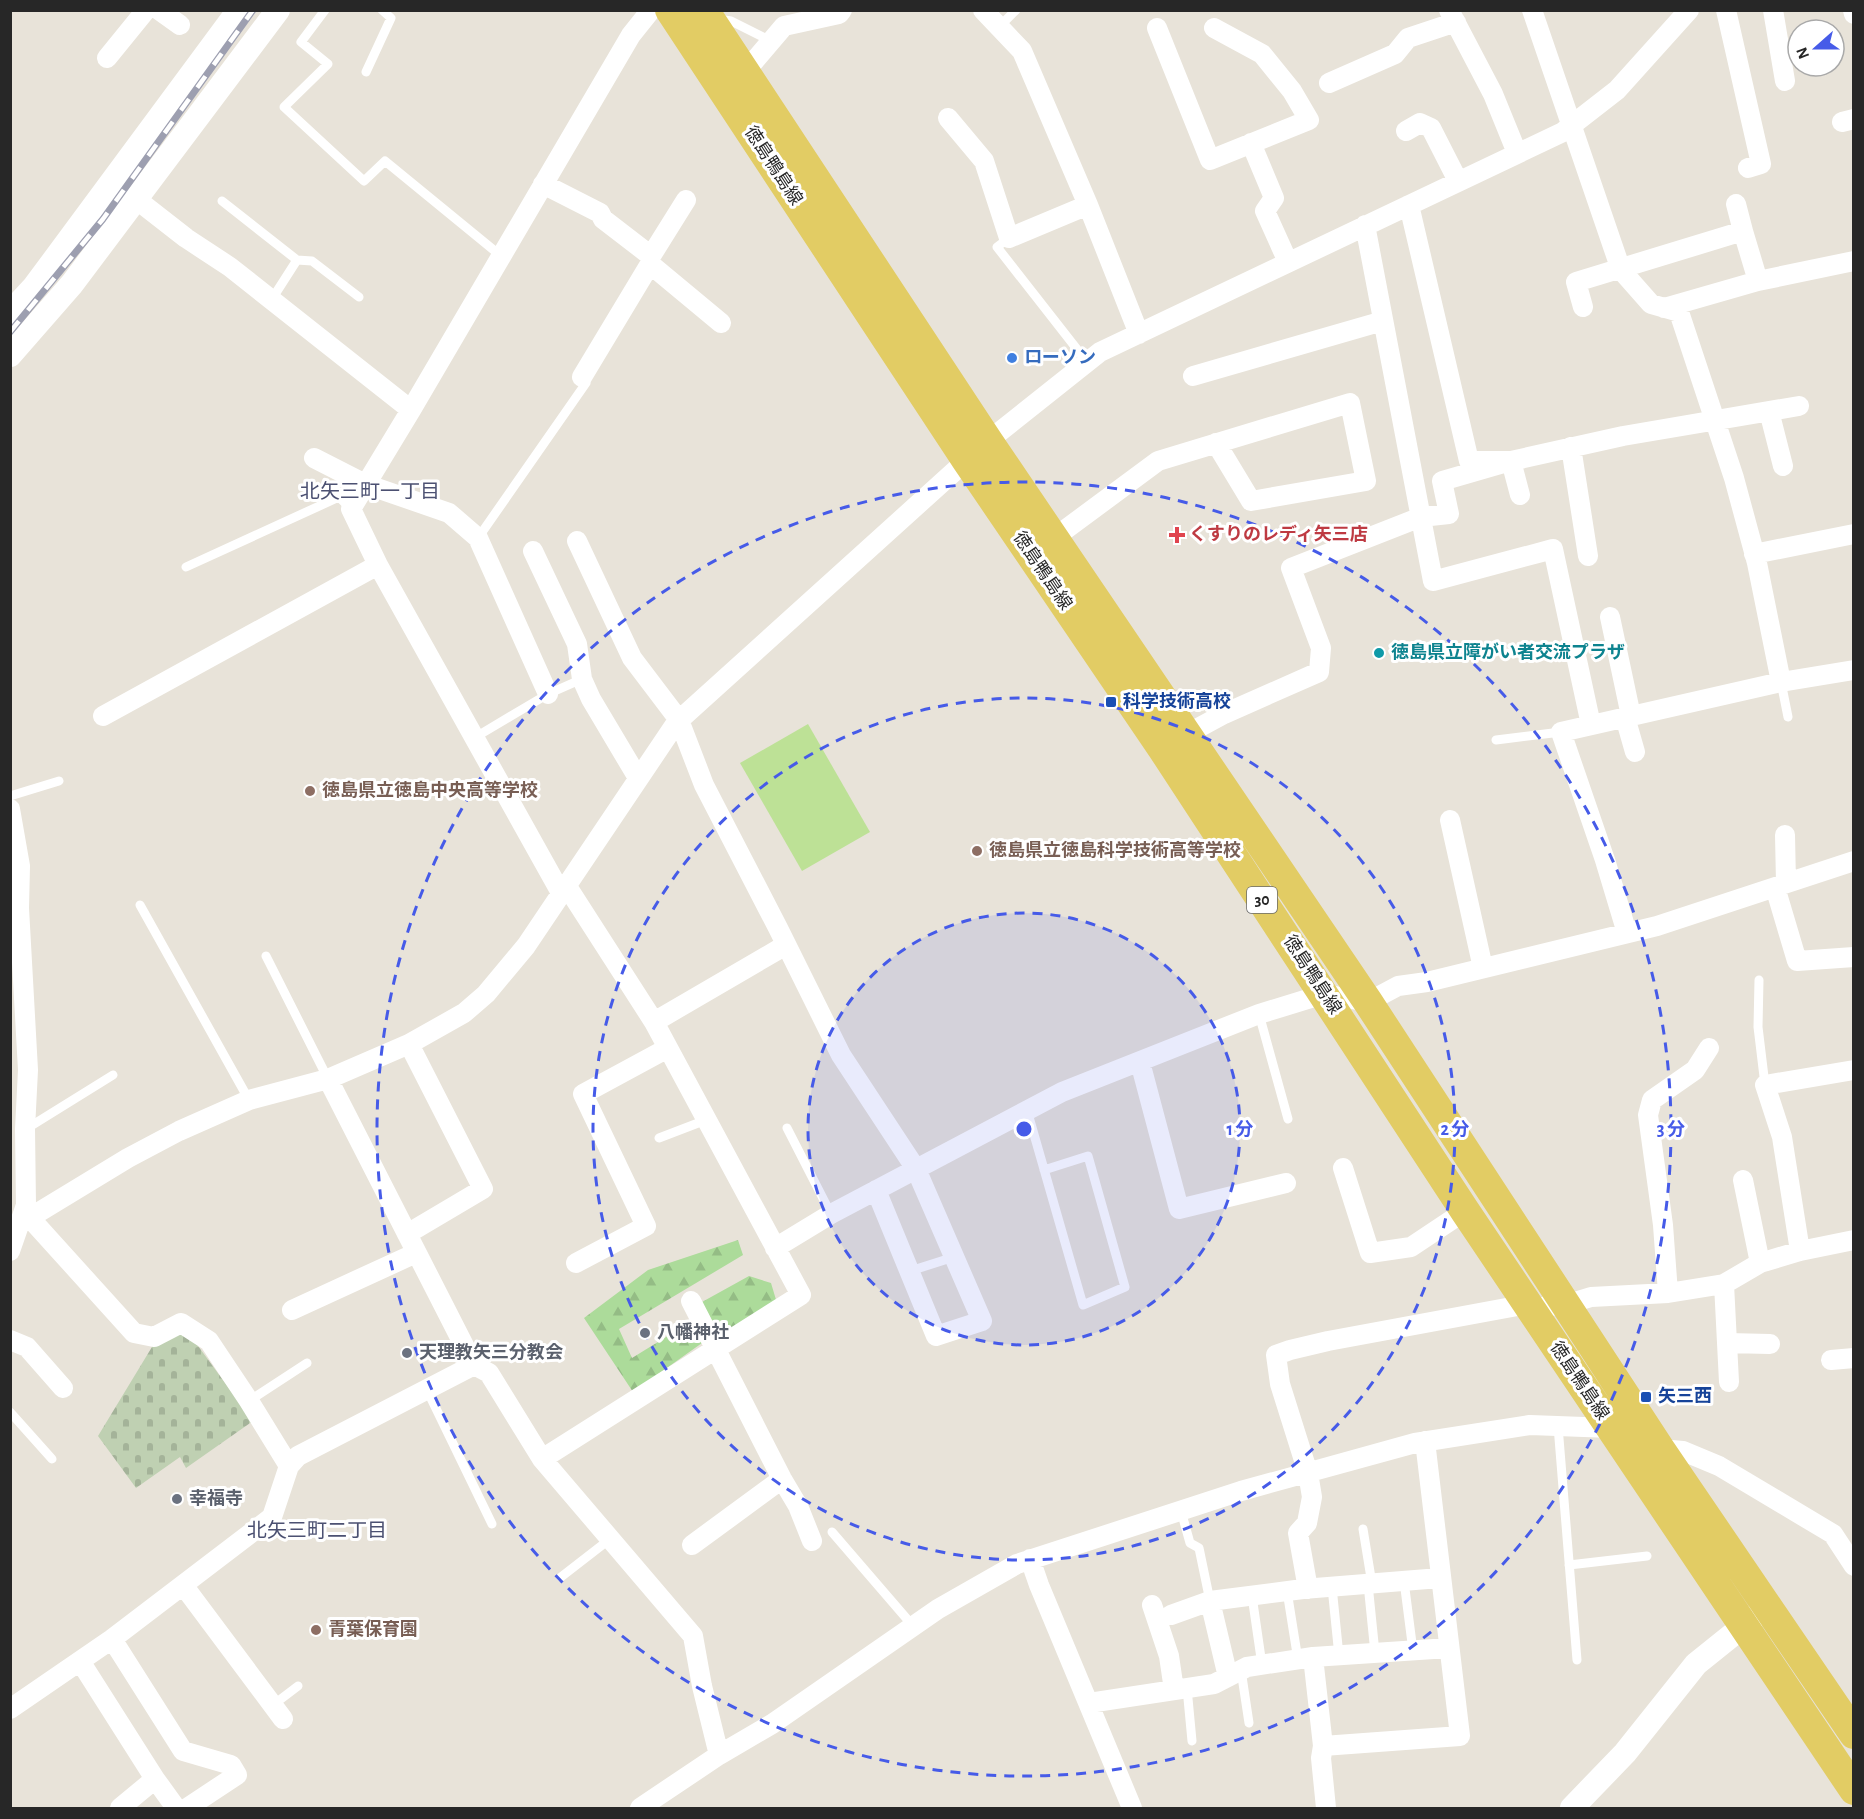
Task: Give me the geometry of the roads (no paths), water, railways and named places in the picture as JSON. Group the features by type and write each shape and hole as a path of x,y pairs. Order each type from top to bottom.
{"main road":[{"name":"徳島鴨島線","path":"670,10 977,451 1054,538 1368,1002 1660,1449 1854,1734"},
{"name":"徳島鴨島線","path":"706,14 1162,748 1465,1210 1854,1790"}],"street":[{"path":"106,57 146,10"},
{"path":"159,10 180,25"},
{"path":"10,313 34,286 239,10"},
{"path":"10,355 72,285 278,10"},
{"path":"542,1459 801,1295 654,1022 563,889 474,738 378,565 351,509 631,35 651,10"},
{"path":"744,73 784,26 839,14 842,10"},
{"path":"982,10 1023,51 1139,334"},
{"path":"1532,10 1621,270 1651,304 1679,312 1734,478 1754,554 1781,682"},
{"path":"22,1211 179,1131 249,1100 328,1079 409,1044 456,1017 486,994 526,946 679,720 977,451 1100,352 1563,132 1617,90 1689,10"},
{"path":"1726,10 1761,164 1748,168"},
{"path":"1773,10 1785,81"},
{"path":"1329,83 1395,54 1408,38 1452,16 1492,94 1517,153"},
{"path":"1157,28 1210,160 1309,120 1292,91 1262,54 1214,28"},
{"path":"948,118 984,160 1009,238 1088,205"},
{"path":"1406,131 1420,123 1431,128 1458,181"},
{"path":"1251,143 1274,198 1265,211 1288,262"},
{"path":"543,184 600,213 603,219 721,323"},
{"path":"136,199 186,238 231,267 411,410"},
{"path":"582,377 686,200"},
{"path":"1736,204 1758,281"},
{"path":"1409,205 1469,460 1511,461"},
{"path":"1365,225 1433,581 1553,549 1591,724"},
{"path":"1583,307 1576,282 1743,231"},
{"path":"1664,308 1758,281 1854,261"},
{"path":"1193,376 1383,321"},
{"path":"1054,538 1158,461 1216,443 1350,403 1366,481 1251,501 1216,443"},
{"path":"1187,734 1224,714 1318,672 1321,648 1291,568 1421,517 1449,514 1442,481 1511,461 1623,436 1799,406"},
{"path":"1769,411 1783,466"},
{"path":"1571,447 1588,556"},
{"path":"314,458 365,484 449,513 478,538 548,694"},
{"path":"1511,461 1520,495"},
{"path":"1754,554 1854,534"},
{"path":"577,542 632,658 679,720 704,785 841,1055 916,1169 982,1321 936,1336 876,1190"},
{"path":"533,551 577,644 582,679 591,699 639,778"},
{"path":"104,716 378,565"},
{"path":"1610,617 1635,752"},
{"path":"1627,933 1605,860 1561,732 1781,682 1854,670"},
{"path":"10,809 20,866 15,909 19,1049 28,1070 22,1211 10,1251"},
{"path":"1450,820 1483,968"},
{"path":"1785,835 1780,885 1797,961 1854,957"},
{"path":"775,1248 831,1214 1062,1092 1258,1014 1324,994 1368,1002 1398,986 1427,982 1657,926 1854,861"},
{"path":"654,1022 786,945"},
{"path":"407,1234 483,1189 409,1044"},
{"path":"576,1263 646,1227 583,1094 668,1048"},
{"path":"1668,1293 1663,1225 1648,1115 1652,1100 1695,1070 1709,1048"},
{"path":"1140,1062 1179,1209 1286,1183"},
{"path":"1800,1251 1782,1137 1765,1085 1854,1070"},
{"path":"328,1079 474,1365 489,1373 542,1459 693,1636 702,1686 719,1755"},
{"path":"1343,1168 1370,1253 1411,1247 1465,1210"},
{"path":"1743,1180 1760,1263"},
{"path":"22,1211 134,1333 154,1336 181,1323 209,1341 289,1466"},
{"path":"1308,1589 1298,1533 1307,1523 1312,1497 1308,1473 1280,1384 1276,1355 1328,1341 1546,1306 1565,1305 1591,1297 1668,1293 1724,1284 1760,1263 1800,1251 1854,1240"},
{"path":"292,1310 416,1253"},
{"path":"1724,1284 1729,1382"},
{"path":"690,1301 798,1506 812,1540"},
{"path":"10,1340 27,1347 63,1389"},
{"path":"1727,1343 1770,1344"},
{"path":"1831,1360 1854,1358"},
{"path":"10,1709 112,1639 273,1517 289,1466 298,1456 474,1365"},
{"path":"640,1809 719,1755 772,1724 938,1609 1017,1564 1181,1511 1425,1441 1530,1425 1611,1428"},
{"path":"1323,1746 1460,1736 1425,1441"},
{"path":"1660,1449 1683,1451 1719,1466 1833,1534 1854,1566"},
{"path":"692,1545 782,1479"},
{"path":"1030,1559 1132,1809"},
{"path":"1171,1615 1210,1601 1287,1591 1440,1578"},
{"path":"183,1585 278,1712"},
{"path":"1210,1601 1234,1674"},
{"path":"1152,1605 1181,1689"},
{"path":"1572,1809 1625,1753 1696,1664 1768,1607"},
{"path":"112,1639 183,1751 231,1766 237,1775 187,1809"},
{"path":"1089,1703 1214,1684 1247,1667 1306,1659 1449,1648"},
{"path":"1306,1659 1323,1746 1321,1758 1326,1809"},
{"path":"80,1661 155,1779 177,1809"},
{"path":"120,1809 155,1779"}],"lane":[{"path":"325,10 301,42 328,64 284,107 364,181 385,161 501,256"},
{"path":"366,72 391,18 382,10"},
{"path":"999,27 1016,10"},
{"path":"706,14 731,21 771,41"},
{"path":"222,201 297,260 312,261 359,297"},
{"path":"1009,238 998,247 1087,362"},
{"path":"272,299 297,260"},
{"path":"478,538 586,383 582,377"},
{"path":"186,567 339,497 351,509"},
{"path":"474,738 548,694 582,679"},
{"path":"1781,682 1788,717"},
{"path":"1496,740 1561,732"},
{"path":"10,796 59,781"},
{"path":"140,905 249,1100"},
{"path":"266,956 328,1079"},
{"path":"1759,980 1758,1027 1765,1085"},
{"path":"1258,1014 1288,1119"},
{"path":"25,1130 113,1075"},
{"path":"1027,1110 1044,1170 1083,1305 1125,1287 1088,1156 1044,1170"},
{"path":"659,1138 706,1120"},
{"path":"787,1128 831,1214"},
{"path":"910,1271 954,1257"},
{"path":"249,1401 307,1363"},
{"path":"427,1390 492,1524"},
{"path":"10,1412 52,1459"},
{"path":"1558,1426 1576,1660"},
{"path":"1181,1511 1190,1543 1199,1548 1210,1601"},
{"path":"1363,1529 1375,1653"},
{"path":"832,1532 913,1626"},
{"path":"561,1577 610,1539"},
{"path":"1569,1565 1647,1556"},
{"path":"1404,1581 1413,1651"},
{"path":"1332,1587 1339,1656"},
{"path":"1287,1591 1306,1659"},
{"path":"1252,1596 1262,1665"},
{"path":"1234,1674 1250,1723"},
{"path":"278,1712 298,1686"},
{"path":"1181,1689 1192,1741"}],"railway":[{"path":"10,332 103,219 253,10"}],"place":[{"name":"ローソン","path":"1012,358"},
{"name":"くすりのレディ矢三店","path":"1177,535"},
{"name":"徳島県立障がい者交流プラザ","path":"1379,653"},
{"name":"科学技術高校","path":"1111,702"},
{"name":"徳島県立徳島中央高等学校","path":"310,791"},
{"name":"徳島県立徳島科学技術高等学校","path":"977,851"},
{"name":"八幡神社","path":"645,1333"},
{"name":"天理教矢三分教会","path":"407,1353"},
{"name":"矢三西","path":"1646,1397"},
{"name":"幸福寺","path":"177,1499"},
{"name":"青葉保育園","path":"316,1630"}],"district":[{"name":"北矢三町一丁目","path":"370,492"},
{"name":"北矢三町二丁目","path":"317,1531"}]}
